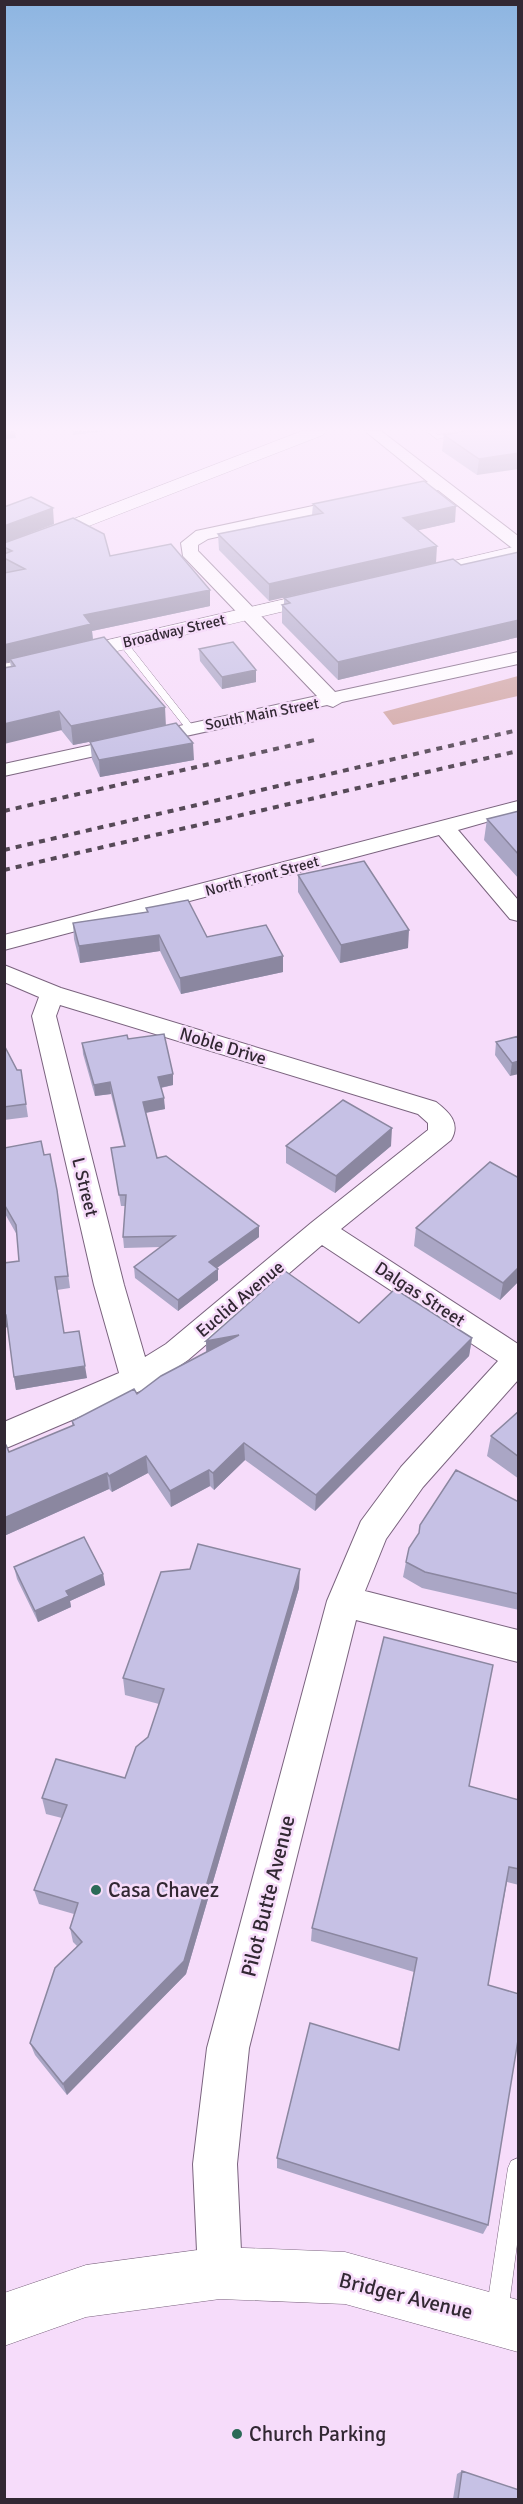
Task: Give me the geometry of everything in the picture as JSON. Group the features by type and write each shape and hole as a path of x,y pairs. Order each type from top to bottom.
{"street":[{"path":"189,548 189,552 247,614 333,701"},
{"path":"394,580 519,552"},
{"name":"Broadway Street","path":"4,671 349,591"},
{"name":"South Main Street","path":"4,770 190,728 333,701 519,658"},
{"name":"North Front Street","path":"4,943 519,807"},
{"path":"444,827 519,914"},
{"name":"Noble Drive","path":"4,972 52,994 427,1108 441,1120"},
{"name":"L Street","path":"52,994 44,1016 106,1274 136,1379"},
{"name":"Euclid Avenue","path":"4,1436 136,1379 177,1352 321,1230 442,1133 441,1120"},
{"name":"Dalgas Street","path":"321,1230 519,1359"},
{"name":"Pilot Butte Avenue","path":"220,2273 215,2164 228,2048 344,1601 373,1531 405,1486 519,1359"},
{"path":"344,1601 519,1647"},
{"path":"4,2320 86,2290 220,2273"},
{"name":"Bridger Avenue","path":"220,2273 345,2278 508,2322"}],"lane":[{"path":"123,644 190,728"},
{"path":"508,2322 519,2168"}],"shaded area":[{"path":"518,676 518,696 393,725 383,712"}],"building":[{"path":"6,548 108,548 110,556 151,548 174,548 210,590 84,615 91,624 4,645 4,573 25,569 4,558 4,554 12,551"},
{"path":"232,548 429,548 269,584"},
{"path":"519,552 519,620 338,662 282,605 290,603 284,598 453,559 461,565"},
{"path":"104,637 165,707 71,726 59,711 4,724 4,668 15,666 10,659"},
{"path":"233,642 256,670 222,677 199,649"},
{"path":"176,723 193,743 99,760 90,742"},
{"path":"519,811 519,855 487,819"},
{"path":"364,861 409,930 341,945 298,875"},
{"path":"188,900 207,937 266,925 283,956 180,978 159,935 79,946 73,923 148,912 146,908"},
{"path":"164,1034 173,1074 158,1077 164,1098 143,1102 157,1158 166,1156 259,1226 209,1262 218,1269 178,1300 134,1267 175,1236 123,1237 126,1195 119,1195 111,1148 125,1146 110,1082 94,1085 82,1043 127,1035 128,1039"},
{"path":"519,1036 519,1061 512,1063 496,1042"},
{"path":"4,1045 17,1070 21,1070 26,1104 4,1107"},
{"path":"343,1100 392,1128 336,1176 286,1146"},
{"path":"41,1141 44,1155 50,1154 68,1276 55,1277 64,1333 79,1331 85,1366 14,1377 6,1315 4,1315 4,1263 19,1261 16,1225 4,1204 4,1148"},
{"path":"490,1162 519,1178 519,1267 503,1283 416,1228"},
{"path":"285,1271 359,1323 395,1289 472,1338 316,1495 244,1443 213,1473 209,1470 170,1491 146,1456 109,1476 107,1473 4,1518 4,1445 9,1452 74,1425 72,1421 134,1389 137,1394 161,1376 239,1335 206,1341"},
{"path":"519,1411 519,1457 491,1436"},
{"path":"456,1470 519,1502 519,1594 425,1572 406,1562 409,1548 419,1533 420,1525"},
{"path":"84,1537 103,1574 66,1591 69,1596 35,1611 14,1567"},
{"path":"198,1544 300,1569 184,1961 63,2084 30,2043 55,1968 82,1942 70,1928 78,1903 34,1890 67,1805 42,1798 56,1759 125,1778 136,1747 148,1737 164,1689 123,1678 161,1572 190,1569"},
{"path":"384,1637 493,1665 469,1786 519,1800 519,1869 509,1867 488,1985 519,1994 519,2034 488,2225 277,2158 310,2023 399,2050 417,1958 312,1928"},
{"path":"462,2471 519,2490 519,2499 458,2499"}],"railway":[{"path":"4,850 518,730"},
{"path":"4,811 319,739"},
{"path":"4,870 518,751"}],"place":[{"name":"Casa Chavez","path":"96,1890"},
{"name":"Church Parking","path":"237,2434"}]}
